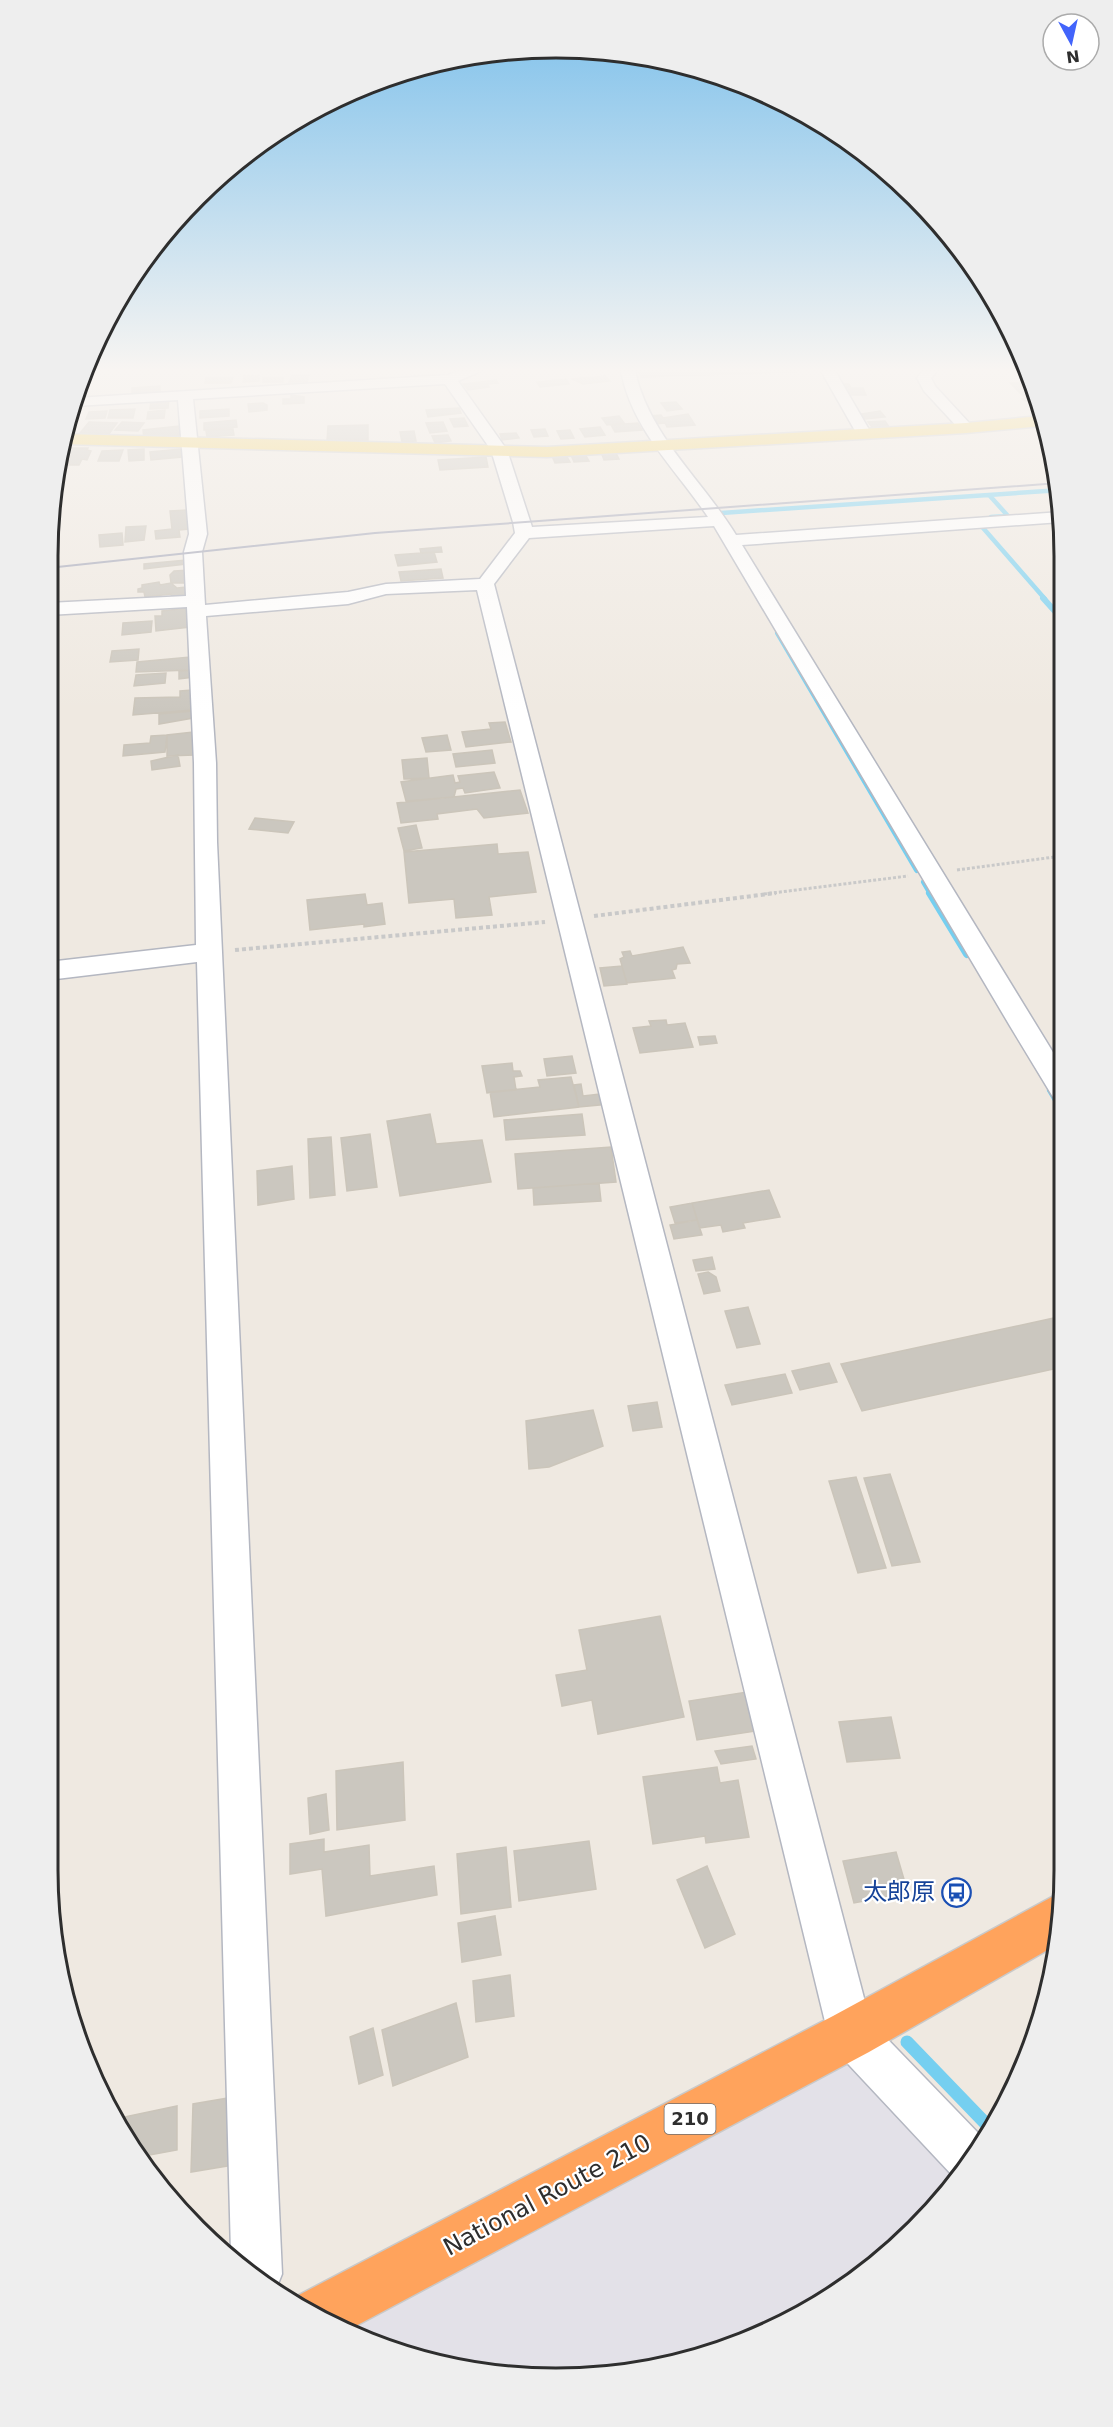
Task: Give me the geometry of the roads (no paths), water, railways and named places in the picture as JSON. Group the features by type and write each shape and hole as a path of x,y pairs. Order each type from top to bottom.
{"highway":[{"name":"National Route 210","path":"325,2312 851,2034 1051,1921"}],"street":[{"path":"194,484 198,534 193,552 205,763 205,842 211,952 257,2269"},
{"path":"509,484 524,533"},
{"path":"692,484 720,521 929,873 1054,1077"},
{"path":"731,542 1052,518"},
{"path":"58,609 196,606 348,598 386,589 484,584 524,533 720,521"},
{"path":"484,584 572,919 851,2034 966,2155"},
{"path":"58,970 211,952"}],"waterway":[{"path":"721,513 1050,491"},
{"path":"990,496 1008,516 991,517"},
{"path":"977,521 1045,599"},
{"path":"1043,598 1054,610"},
{"path":"778,633 917,870"},
{"path":"924,882 931,894"},
{"path":"930,893 967,954"},
{"path":"1051,1090 1054,1095"},
{"path":"907,2042 986,2124"}],"railway":[{"path":"58,567 375,533 1042,484"}],"place":[{"name":"太郎原","path":"956,1892"}]}
